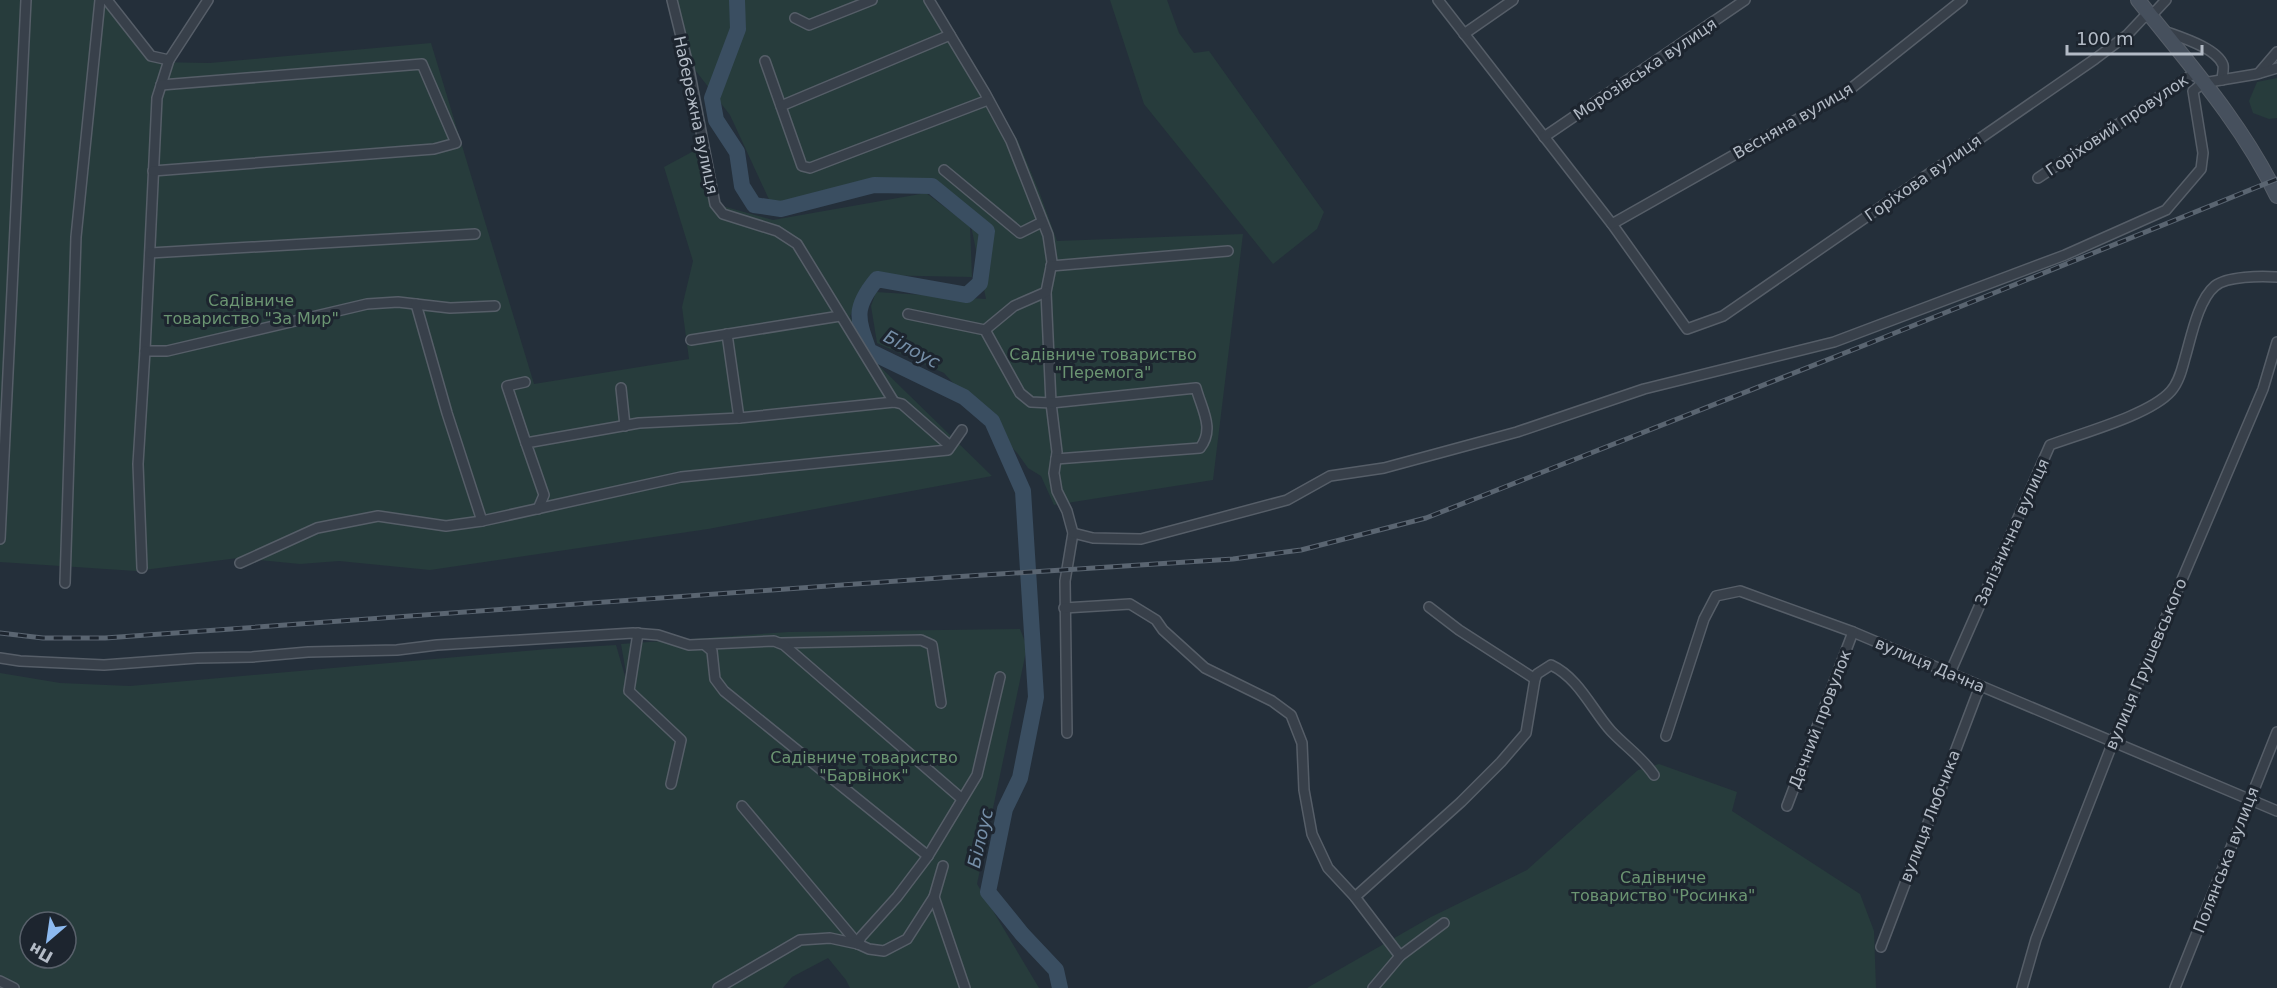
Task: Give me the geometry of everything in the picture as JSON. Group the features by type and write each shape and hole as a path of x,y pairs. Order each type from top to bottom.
{"main road":[{"path":"2138,0 2223,106 2255,153 2277,196"}],"street":[{"path":"0,539 26,0"},
{"path":"65,583 76,237 100,0"},
{"path":"107,0 151,56 169,60"},
{"path":"142,568 138,464 157,98 169,60 208,0"},
{"name":"Набережна вулиця","path":"672,0 689,69 715,204 723,214 777,231 797,244 894,402"},
{"path":"795,18 809,25 872,0"},
{"path":"929,0 1011,141 1048,236 1051,266 1046,292 1056,459 1054,473 1057,491 1067,511 1072,533 1065,581 1066,733"},
{"path":"1438,0 1612,224"},
{"path":"1464,34 1513,0"},
{"name":"Морозівська вулиця","path":"1545,137 1745,0"},
{"name":"Весняна вулиця","path":"1612,224 1849,90 1962,0"},
{"name":"Горіхова вулиця","path":"1612,224 1687,329 1723,316 2095,58 2127,35 2143,18 2151,16 2166,0"},
{"path":"2162,30 2193,42 2217,57 2223,66 2222,80"},
{"path":"781,106 950,35"},
{"path":"2257,74 2277,52"},
{"path":"765,61 802,166 810,168 988,100"},
{"path":"153,171 434,149 456,143 422,64 161,84"},
{"path":"1072,533 1093,538 1141,539 1287,500 1330,476 1384,468 1517,432 1644,389 1834,342 2065,255 2166,210 2200,169 2204,153 2193,91 2199,78 2222,80 2277,68"},
{"name":"Горіховий провулок","path":"2038,178 2199,78"},
{"path":"944,170 1020,233 1042,222"},
{"path":"150,253 475,234"},
{"path":"1051,266 1228,251"},
{"name":"Залізнична вулиця","path":"1950,673 2050,445 2140,412 2171,391 2180,374 2198,315 2209,292 2216,285 2228,280 2277,277"},
{"path":"985,330 1014,306 1046,292"},
{"path":"145,351 167,351 367,304 398,302 450,308 495,306"},
{"path":"416,304 447,413 483,521"},
{"path":"908,314 985,330 1020,393 1031,402 1052,403 1196,388 1209,430 1206,441 1200,448 1056,459"},
{"path":"690,340 840,316"},
{"path":"727,334 739,418"},
{"name":"вулиця Грушевського","path":"2022,988 2036,939 2113,742 2263,389 2277,342"},
{"path":"525,382 507,386 544,495 538,509"},
{"path":"621,388 625,426"},
{"path":"526,443 625,426 739,418 894,402 902,405 950,446"},
{"path":"240,563 317,528 378,516 446,526 483,521 681,477 948,450 962,430"},
{"name":"вулиця Дачна","path":"1666,736 1704,619 1716,596 1740,591 1853,632 2277,811"},
{"path":"1065,608 1130,604 1156,620 1163,630 1205,668 1272,701 1291,715 1302,744 1304,790 1312,834 1328,868 1400,956"},
{"path":"1429,607 1459,630 1535,679"},
{"name":"Дачний провулок","path":"1787,806 1853,632"},
{"path":"638,633 629,691 681,740 671,784"},
{"path":"0,658 20,662 104,666 308,652 397,650 437,645 638,633 658,635 689,645 774,641 780,643 921,640 932,645 941,703"},
{"path":"780,643 962,799"},
{"path":"705,645 712,651 715,679 724,691 928,856"},
{"path":"1354,897 1461,802 1526,734 1535,679 1537,674 1551,665 1564,671 1611,731 1645,761 1654,775"},
{"path":"858,944 861,937 897,897 928,856 977,775 1000,677"},
{"name":"вулиця Любчика","path":"1881,947 1980,686"},
{"name":"Полянська вулиця","path":"2175,988 2277,732"},
{"path":"742,806 858,944"},
{"path":"718,988 800,940 830,938 858,944 868,950 884,951 907,939 934,897 943,866"},
{"path":"934,897 965,988"},
{"path":"1373,988 1400,956 1444,923"},
{"path":"2026,974 2028,988"},
{"path":"0,981 14,988"}],"green space":[{"name":"Садівниче товариство \"За Мир\"","path":"0,0 106,0 151,62 210,63 431,43 534,384 689,359 682,307 693,261 664,167 703,146 715,204 773,220 926,193 970,226 972,277 871,275 850,316 866,353 992,476 708,529 430,570 339,561 300,564 238,558 136,571 0,562"},
{"name":"Садівниче товариство \"Перемога\"","path":"675,0 932,0 1018,141 1057,241 1243,234 1213,480 1054,505 1041,476 1028,468 944,373 877,343 871,306 876,292 986,299 968,211 940,188 914,179 772,206 730,115 692,66"},
{"path":"1110,0 1167,0 1179,33 1194,53 1209,51 1324,212 1317,229 1273,264 1144,104"},
{"path":"2277,78 2277,118 2269,119 2253,113 2249,101 2257,82"},
{"name":"Садівниче товариство \"Барвінок\"","path":"1020,629 1027,647 977,884 1039,988 850,988 828,958 792,977 783,988 0,988 0,673 60,683 130,686 616,645 629,690 621,644 788,632"},
{"name":"Садівниче товариство \"Росинка\"","path":"1659,764 1737,792 1732,811 1860,894 1874,931 1876,988 1307,988 1431,917 1527,870 1638,770"}],"waterway":[{"name":"Білоус","path":"737,0 738,29 712,98 716,120 737,152 742,186 754,205 781,209 874,185 932,186 987,231 980,283 967,295 877,279 864,298 860,321 869,351 964,397 992,421 1023,491 1036,697 1020,778 1005,809 988,892 1022,934 1056,970 1060,988"}],"railway":[{"path":"0,633 43,638 105,638 1233,559 1301,550 1426,518 2277,179"}]}
